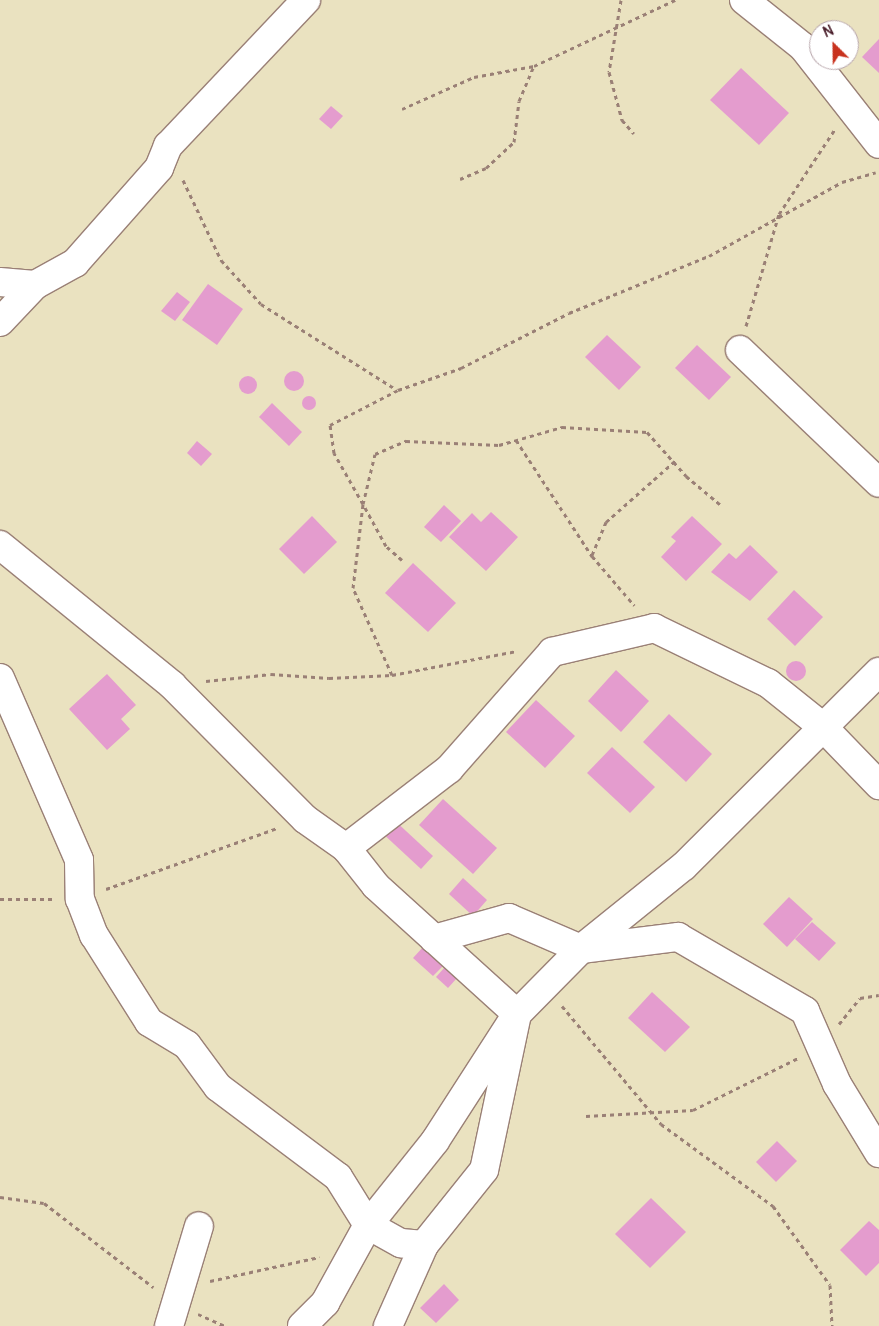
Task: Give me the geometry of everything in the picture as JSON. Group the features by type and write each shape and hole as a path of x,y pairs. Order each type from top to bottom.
{"street":[{"path":"0,322 35,285 75,263 159,168 168,146 306,0"},
{"path":"744,0 786,29 851,106 879,144"},
{"path":"0,282 35,285"},
{"path":"740,350 879,483"},
{"path":"0,545 172,685 306,819 346,848 376,886 517,1014"},
{"path":"346,848 449,770 552,652 654,628 768,683 823,727 879,785"},
{"path":"302,1326 325,1303 368,1225 435,1141 517,1014 581,950 684,866 879,672"},
{"path":"0,678 79,860 80,899 94,935 149,1022 186,1045 218,1087 338,1177 368,1225 401,1243 424,1245"},
{"path":"434,939 509,918 581,950 678,937 805,1011 820,1046 879,1153"},
{"path":"388,1326 424,1245 484,1170 517,1014"},
{"path":"169,1326 199,1226"}],"path":[{"path":"621,0 609,72 622,120 634,134"},
{"path":"402,109 474,77 534,66 674,0"},
{"path":"460,179 486,168 514,142 519,101 534,66"},
{"path":"740,350 779,214 851,106"},
{"path":"402,560 386,546 334,453 330,424 398,390 461,368 569,313 708,256 779,214 842,182 879,171"},
{"path":"181,177 221,260 261,304 398,390"},
{"path":"392,675 353,588 364,504 375,454 398,444 499,445 562,427 647,432 676,460 686,476 722,506"},
{"path":"516,440 592,556 654,628"},
{"path":"592,556 606,522 676,460"},
{"path":"172,685 271,674 330,678 392,675 529,649 552,652"},
{"path":"0,900 80,899 306,819"},
{"path":"546,985 591,1046 661,1124 773,1206 830,1285 832,1326"},
{"path":"586,1116 649,1110 693,1110 820,1046 860,998 879,995"}],"building":[{"path":"879,39 879,73 862,57"},
{"path":"741,68 789,113 759,145 710,100"},
{"path":"331,106 343,116 331,129 319,119"},
{"path":"208,284 243,309 217,345 182,320"},
{"path":"177,292 190,302 175,321 161,311"},
{"path":"607,335 641,367 619,390 585,357"},
{"path":"697,345 731,377 709,400 675,368"},
{"path":"294,371 301,374 304,381 301,388 294,391 287,388 284,381 287,374"},
{"path":"244,376 252,376 257,381 255,392 244,394 239,389 239,381"},
{"path":"306,396 312,396 316,403 312,410 306,410 302,406 302,400"},
{"path":"272,403 302,432 289,446 259,417"},
{"path":"197,441 212,454 201,466 187,453"},
{"path":"444,505 461,521 441,542 424,527"},
{"path":"491,512 518,537 486,571 449,537 472,513 481,522"},
{"path":"312,516 337,542 304,574 279,549"},
{"path":"692,516 722,544 686,581 661,557 676,541 671,537"},
{"path":"750,545 778,572 750,601 711,572 729,553 736,559"},
{"path":"413,563 456,603 428,632 385,593"},
{"path":"794,590 823,617 795,646 767,619"},
{"path":"796,661 803,664 806,671 803,678 796,681 789,678 786,671 789,664"},
{"path":"616,670 649,701 621,732 588,701"},
{"path":"107,674 136,705 121,719 130,729 107,750 69,709"},
{"path":"536,700 575,736 545,768 506,732"},
{"path":"669,714 712,754 686,782 643,742"},
{"path":"612,747 655,787 630,813 587,773"},
{"path":"443,799 497,848 473,874 419,825"},
{"path":"392,818 433,856 421,869 380,831"},
{"path":"463,878 487,900 473,916 449,894"},
{"path":"789,897 813,919 787,947 763,924"},
{"path":"812,922 836,943 819,961 795,939"},
{"path":"424,946 444,965 433,976 413,958"},
{"path":"445,967 457,978 448,988 436,977"},
{"path":"652,992 690,1027 665,1052 628,1018"},
{"path":"777,1141 797,1161 776,1182 756,1162"},
{"path":"651,1198 686,1232 650,1268 615,1234"},
{"path":"869,1221 879,1230 879,1263 866,1276 840,1250"},
{"path":"444,1284 459,1300 436,1323 420,1308"}]}
